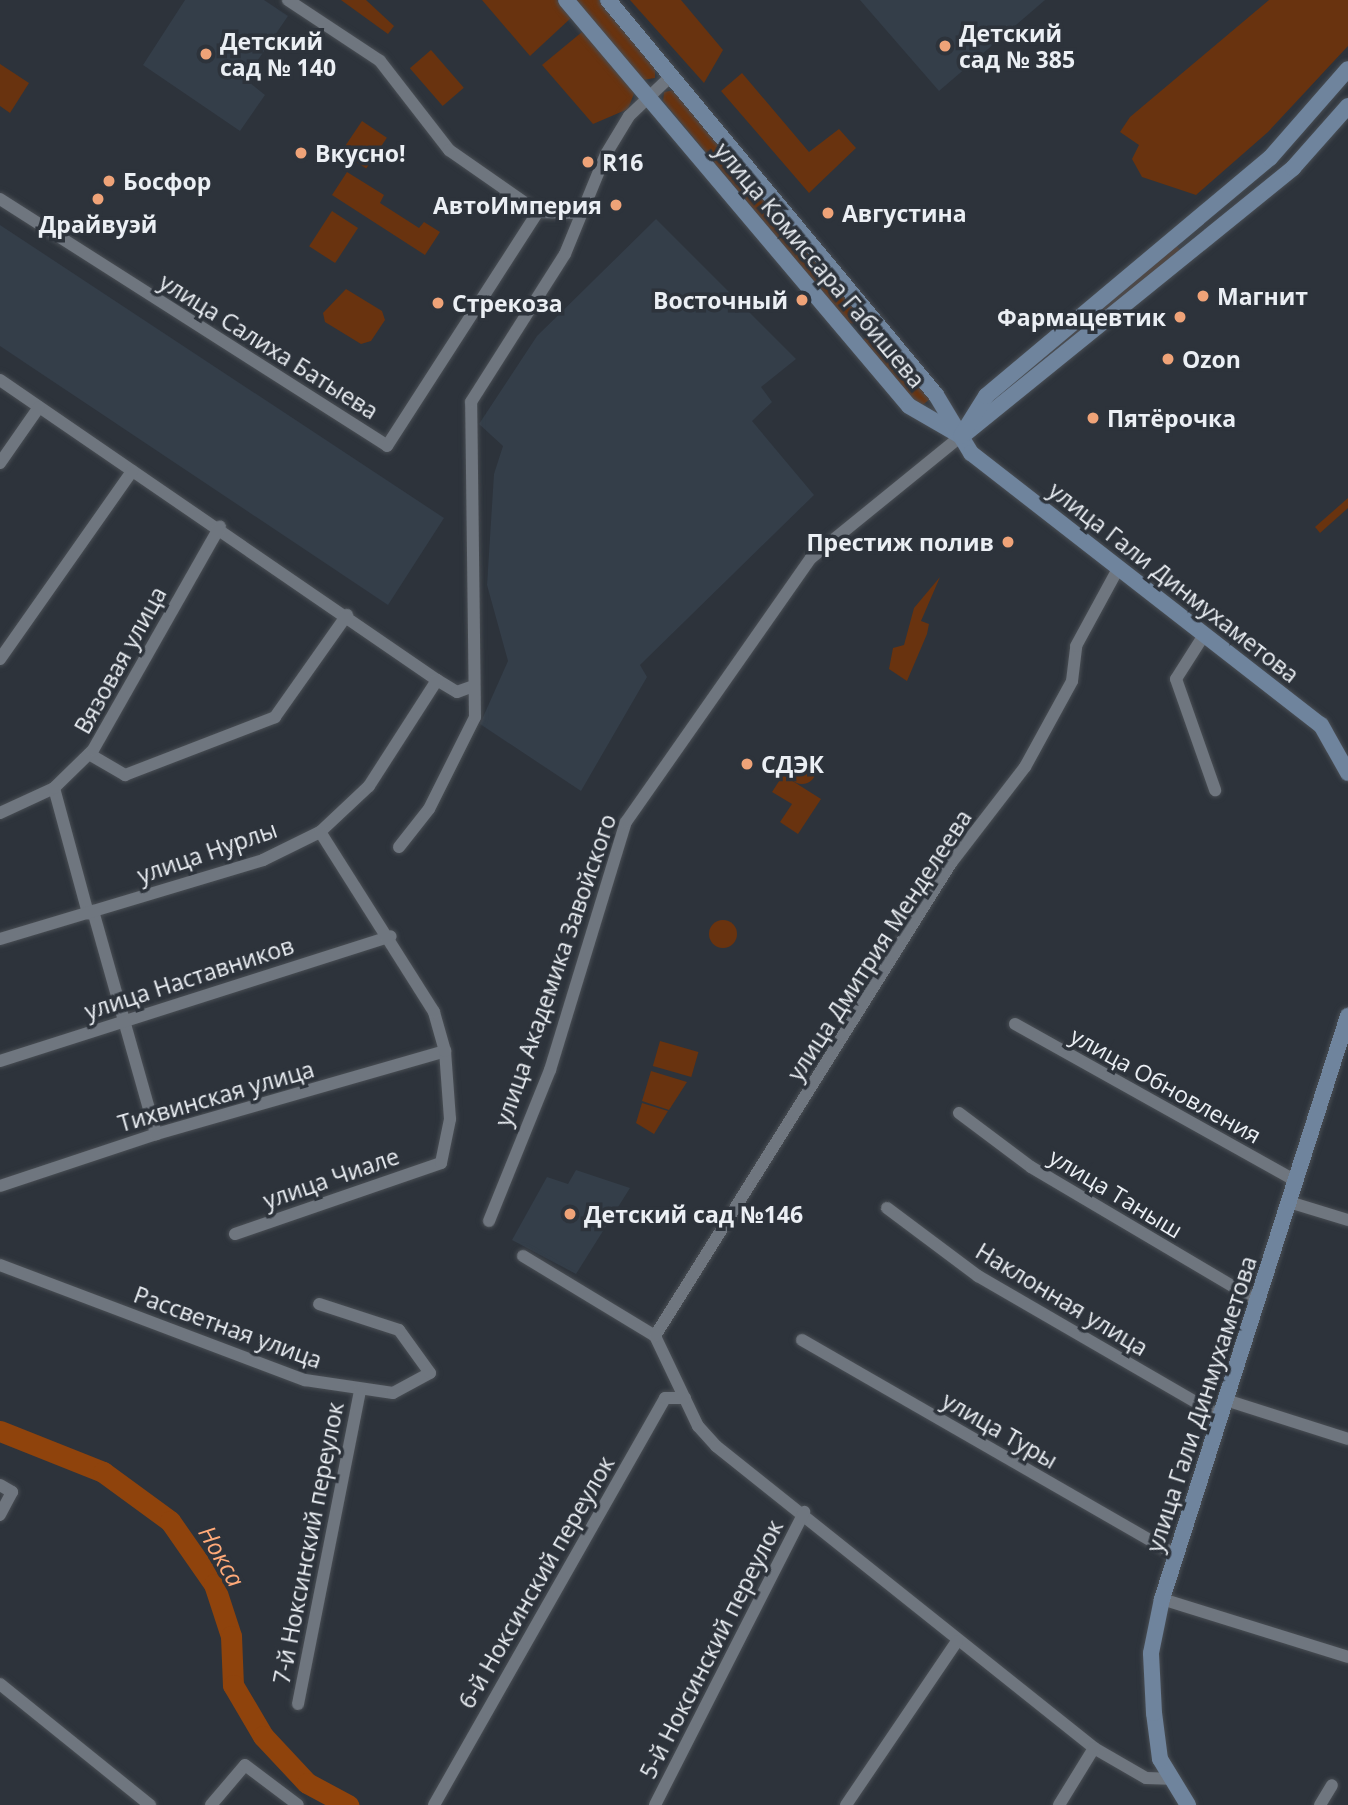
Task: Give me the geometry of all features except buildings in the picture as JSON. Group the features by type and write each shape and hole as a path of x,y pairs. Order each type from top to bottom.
{"street":[{"path":"288,0 380,61 449,150 538,212 581,213"},
{"name":"улица Комиссара Габишева","path":"566,0 909,406 961,436"},
{"name":"улица Комиссара Габишева","path":"608,0 875,322 961,436"},
{"name":"улица Академика Завойского","path":"961,436 986,396 1270,158 1348,69"},
{"path":"398,847 454,764 475,717 471,687 477,624 468,412 565,254 606,153 647,97 671,76"},
{"name":"улица Академика Завойского","path":"489,1221 554,1058 626,822 811,558 1293,168 1348,106"},
{"name":"улица Салиха Батыева","path":"0,199 387,446 538,212"},
{"path":"1178,236 1190,250"},
{"path":"853,341 875,322"},
{"path":"0,380 132,471 220,526 437,680 457,692 471,687"},
{"path":"0,463 39,407"},
{"name":"улица Гали Динмухаметова","path":"961,436 971,453 1321,725 1348,773"},
{"path":"0,659 132,471"},
{"name":"Вязовая улица","path":"0,813 54,788 89,754 220,526"},
{"name":"улица Дмитрия Менделеева","path":"655,1336 951,863 1025,767 1072,681 1076,646 1118,569"},
{"path":"89,754 125,775 275,716 347,615"},
{"path":"1204,635 1176,679 1215,790"},
{"name":"улица Нурлы","path":"0,939 263,860 320,832 369,786 437,680"},
{"path":"54,788 125,1021 156,1134"},
{"path":"320,832 391,936 433,1012 445,1051"},
{"name":"улица Наставников","path":"0,1061 391,936"},
{"name":"улица Гали Динмухаметова","path":"1188,1805 1169,1779 1160,1759 1152,1665 1162,1599 1348,1016"},
{"name":"улица Обновления","path":"1015,1024 1296,1181"},
{"name":"Тихвинская улица","path":"0,1186 156,1134 445,1051"},
{"name":"улица Чиале","path":"235,1234 441,1163 450,1119 445,1051"},
{"name":"улица Таныш","path":"959,1114 1031,1167 1258,1301"},
{"path":"1289,1202 1348,1220"},
{"name":"Наклонная улица","path":"887,1208 978,1276 1221,1417"},
{"path":"523,1256 655,1336 685,1398 716,1446 804,1512 957,1641 1094,1748 1146,1778 1169,1779"},
{"name":"Рассветная улица","path":"0,1265 305,1380 360,1391 408,1389 430,1373 428,1362 399,1329 319,1304"},
{"name":"улица Туры","path":"803,1340 1176,1555"},
{"name":"7-й Ноксинский переулок","path":"298,1704 360,1391"},
{"name":"6-й Ноксинский переулок","path":"434,1805 664,1398 685,1398"},
{"path":"1226,1400 1348,1439"},
{"path":"0,1485 12,1492 0,1515"},
{"name":"5-й Ноксинский переулок","path":"655,1805 804,1512"},
{"path":"1162,1599 1348,1657"},
{"path":"846,1805 957,1641"},
{"path":"0,1684 150,1805"},
{"path":"1059,1805 1094,1748"},
{"path":"211,1805 245,1765 298,1805"},
{"path":"1320,1805 1332,1785"}],"shaded area":[{"name":"Детский сад № 140","path":"185,0 264,0 288,16 245,79 265,95 240,131 143,65"},
{"path":"341,0 366,0 394,26 388,34"},
{"path":"482,0 557,0 572,17 530,56"},
{"path":"576,0 599,0 655,67 655,78 643,80"},
{"path":"630,0 681,0 723,50 704,83"},
{"name":"Детский сад № 385","path":"860,0 1045,0 939,91"},
{"path":"1269,0 1348,0 1348,46 1268,132 1196,195 1142,177 1132,159 1139,145 1120,132 1130,117"},
{"path":"582,32 635,91 628,109 593,124 542,65"},
{"path":"431,50 464,88 443,106 410,68"},
{"path":"0,64 29,83 10,113 0,106"},
{"path":"742,73 809,152 839,129 856,148 809,193 721,91"},
{"path":"674,90 863,318 860,324 848,323 663,101 664,92"},
{"path":"362,121 387,138 366,168 341,152"},
{"path":"347,172 384,195 380,203 419,228 424,222 440,232 425,255 332,195"},
{"path":"332,211 358,228 335,263 309,246"},
{"path":"656,219 796,359 761,387 772,402 752,421 814,495 640,665 647,677 581,791 480,724 508,661 487,585 494,474 503,446 479,424 537,336"},
{"path":"0,225 444,518 388,605 0,346"},
{"path":"1174,243 1180,250 1026,384 1020,377"},
{"path":"346,289 382,311 385,320 371,341 361,344 325,322 323,313"},
{"path":"874,331 931,398 918,409 863,340"},
{"path":"1348,498 1348,508 1320,533 1315,527"},
{"path":"940,577 921,621 929,624 927,634 907,681 889,669 893,648 904,645 914,608"},
{"path":"802,756 812,760 816,770 812,780 802,784 792,780 788,770 792,760"},
{"path":"783,775 821,799 798,834 780,822 792,804 772,792"},
{"path":"723,920 733,924 737,934 733,944 723,948 713,944 709,934 713,924"},
{"path":"660,1041 698,1052 691,1077 653,1066"},
{"path":"651,1071 687,1082 669,1110 642,1101"},
{"path":"642,1103 668,1111 654,1134 636,1123"},
{"name":"Детский сад №146","path":"576,1170 630,1188 576,1274 512,1240 547,1177 568,1184"}],"waterway":[{"name":"Нокса","path":"0,1431 103,1472 170,1521 214,1584 231,1636 233,1685 263,1736 307,1783 348,1805"}],"place":[{"name":"Детский сад № 385","path":"945,46"},
{"name":"Детский сад № 140","path":"206,54"},
{"name":"Вкусно!","path":"301,153"},
{"name":"R16","path":"588,162"},
{"name":"Босфор","path":"109,181"},
{"name":"Драйвуэй","path":"98,199"},
{"name":"АвтоИмперия","path":"616,205"},
{"name":"Августина","path":"828,213"},
{"name":"Магнит","path":"1203,296"},
{"name":"Восточный","path":"802,300"},
{"name":"Стрекоза","path":"438,303"},
{"name":"Фармацевтик","path":"1180,317"},
{"name":"Ozon","path":"1168,359"},
{"name":"Пятёрочка","path":"1093,418"},
{"name":"Престиж полив","path":"1008,542"},
{"name":"СДЭК","path":"747,764"},
{"name":"Детский сад №146","path":"570,1214"}]}
